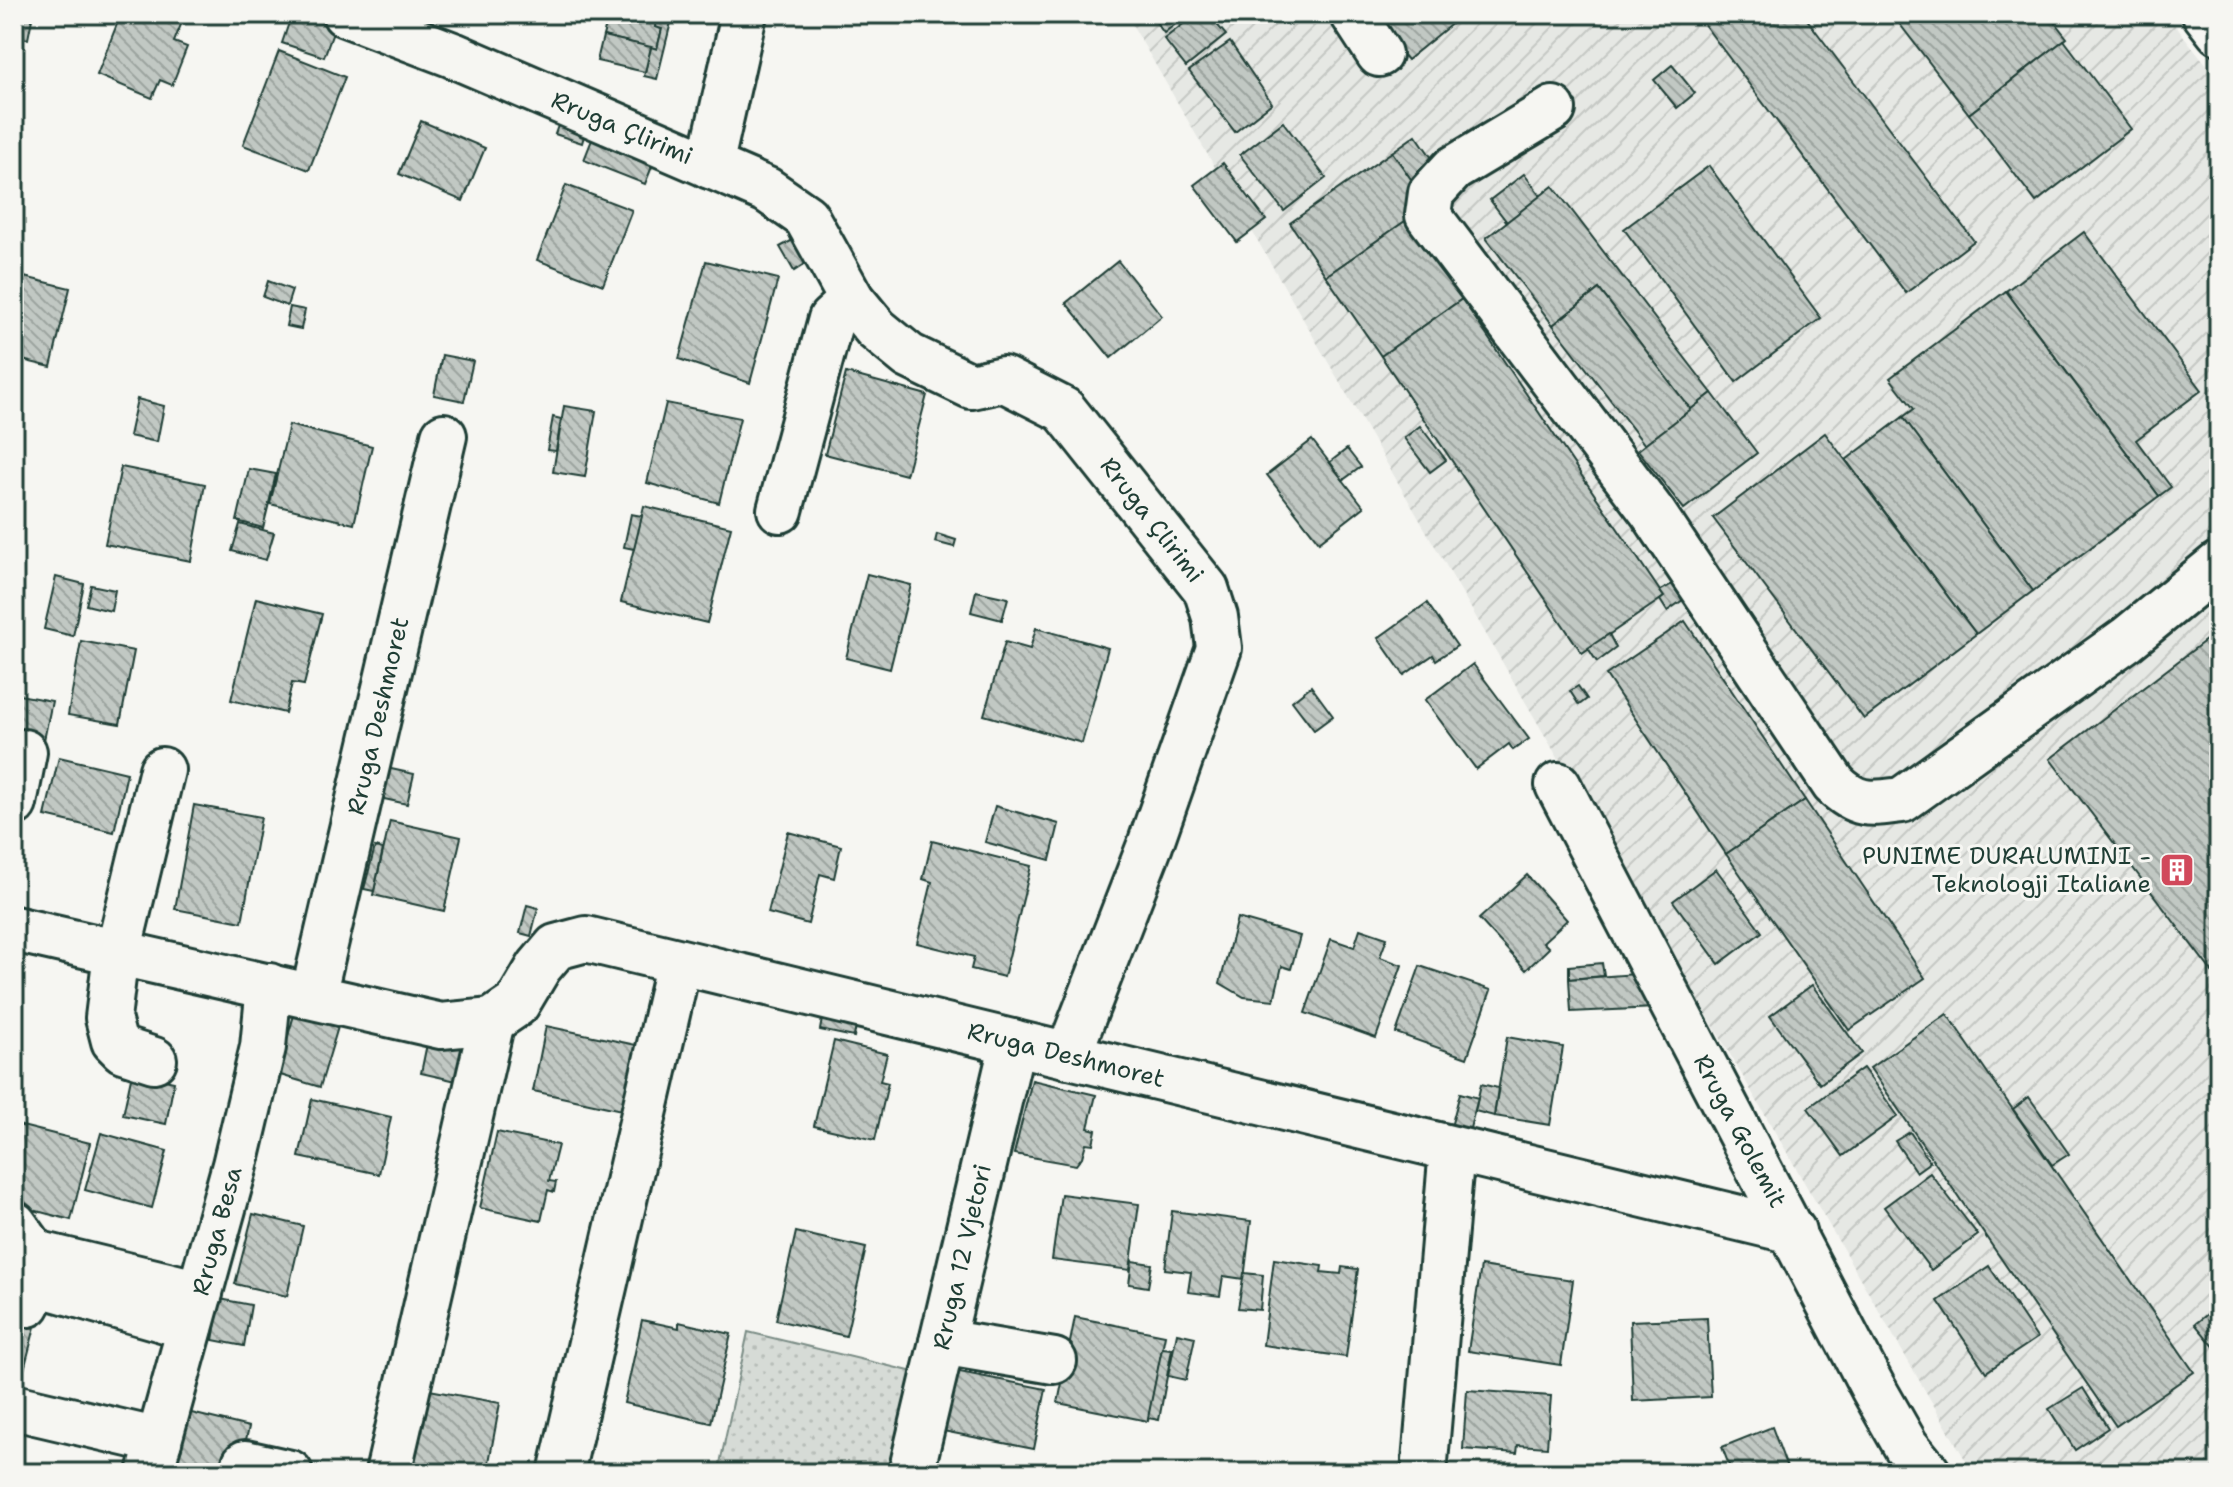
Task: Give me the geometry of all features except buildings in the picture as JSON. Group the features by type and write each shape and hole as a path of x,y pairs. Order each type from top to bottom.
{"street":[{"name":"Rruga Çlirimi","path":"345,14 453,55 767,190 806,217 852,300 876,329 909,356 946,377 971,386 1003,379 1064,410 1206,589 1215,617 1219,648 1150,845 1068,1056"},
{"path":"710,166 744,14"},
{"path":"1353,14 1379,54"},
{"path":"2205,14 2219,32"},
{"path":"1553,109 1453,169 1431,193 1428,215 1653,513 1834,784 1850,800 1873,803 1902,800 2127,639 2219,564"},
{"path":"780,510 831,319 852,300"},
{"name":"Rruga Deshmoret","path":"313,996 444,436"},
{"path":"14,803 24,752"},
{"path":"154,1060 123,1050 114,1041 108,1018 118,955 162,770"},
{"name":"Rruga Golemit","path":"1558,785 1873,1388 1906,1446 1928,1473"},
{"path":"14,929 441,1026 492,1021 388,1473"},
{"name":"Rruga Deshmoret","path":"492,1021 517,1004 539,967 556,947 586,939 1793,1231"},
{"path":"561,1473 679,962"},
{"name":"Rruga Besa","path":"155,1457 263,1047 269,986"},
{"name":"Rruga 12 Vjetori","path":"911,1473 1013,1042"},
{"path":"1424,1473 1452,1149"},
{"path":"14,1224 35,1253 195,1310"},
{"path":"28,1304 33,1282 195,1310"},
{"path":"942,1342 1054,1361"},
{"path":"14,1407 155,1457"},
{"path":"245,1463 290,1473"}],"shaded area":[{"path":"1126,14 2166,14 2219,80 2219,1473 1973,1473"},
{"path":"748,1332 922,1374 899,1473 718,1473"}],"place":[{"name":"PUNIME DURALUMINI - Teknologji Italiane","path":"2177,870"}]}
